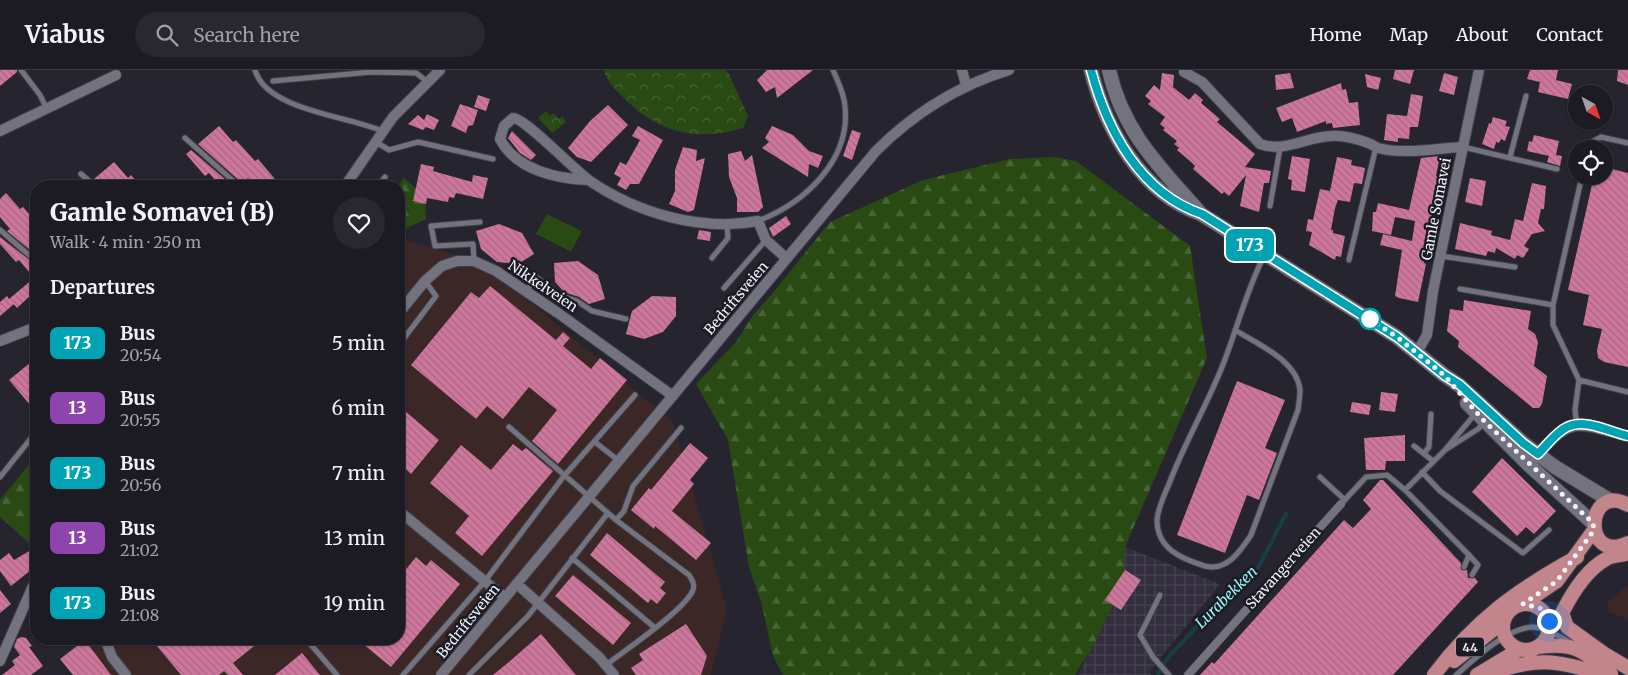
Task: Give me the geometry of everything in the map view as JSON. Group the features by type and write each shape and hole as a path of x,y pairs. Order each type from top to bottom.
{"main road":[{"path":"1091,70 1110,121 1130,159 1144,177 1169,199 1183,208 1202,214 1360,313 1417,352 1444,375 1460,385 1482,415 1594,527 1602,541 1614,546"},
{"path":"1109,70 1125,116 1144,149 1202,214"},
{"path":"1482,415 1555,467 1623,502"},
{"path":"1612,675 1585,653 1570,646 1560,644 1529,650 1520,649 1512,645 1506,638 1504,621 1508,613 1552,586 1577,557 1594,527 1599,509 1623,502"},
{"path":"1538,647 1545,640 1560,599 1573,582 1596,558 1614,546 1628,543"},
{"path":"1610,658 1567,627 1562,613 1584,577 1607,558 1619,557 1628,552"},
{"path":"1436,675 1450,653 1484,617 1532,583 1577,557"},
{"path":"1523,604 1540,608 1549,625 1628,668"},
{"name":"44","path":"1436,675 1488,631 1504,621"},
{"name":"44","path":"1477,675 1520,649"},
{"path":"1487,675 1509,666 1553,661 1571,664 1603,675"}],"street":[{"path":"349,180 393,117 440,70"},
{"path":"962,70 966,85"},
{"name":"Bedriftsveien","path":"442,675 504,597 517,584 876,152 895,132 931,105 966,85 1009,70"},
{"name":"Gamle Somavei","path":"1417,352 1426,335 1479,70"},
{"path":"1184,72 1202,82 1260,144 1280,148 1332,136 1371,143 1376,148 1397,150 1463,147"},
{"path":"0,131 116,75"},
{"path":"589,180 574,180 523,165 500,139 504,126 513,118 522,120 589,180 632,203 652,211 694,222 727,225 758,221 766,240 786,258"},
{"path":"405,306 425,281 442,266 457,261 474,261"},
{"name":"Nikkelveien","path":"474,261 496,271 601,342 673,396"},
{"path":"0,341 30,329"},
{"path":"1529,464 1567,427 1590,425 1628,436"},
{"name":"Stavangerveien","path":"1188,675 1343,502"},
{"path":"405,516 504,597"},
{"name":"Bedriftsveien","path":"517,584 538,601 606,665 614,675"},
{"path":"0,661 30,593"},
{"path":"107,645 112,657 126,675"}],"lane":[{"path":"21,70 40,94 48,109"},
{"path":"255,70 266,88 282,100 300,107 363,122 382,131"},
{"path":"758,221 804,196 825,172 839,147 845,128 845,105 833,70"},
{"path":"273,81 372,72 416,73 428,82"},
{"path":"1510,157 1526,96"},
{"path":"1596,140 1601,137 1628,143"},
{"path":"185,138 232,180"},
{"path":"375,141 389,150 418,142 493,159"},
{"path":"1463,147 1557,169"},
{"path":"1270,206 1280,148"},
{"path":"1349,260 1376,148"},
{"path":"81,174 88,180"},
{"path":"1577,425 1575,410 1579,380 1553,326 1553,305 1580,185"},
{"path":"474,261 473,244 435,246 431,226 480,222"},
{"path":"712,258 728,238 727,225"},
{"path":"0,230 30,256"},
{"path":"724,288 766,240"},
{"path":"1235,330 1283,360 1293,372 1300,389 1298,410 1251,534 1240,551 1225,564 1210,567 1172,553 1162,538 1157,521 1180,454 1221,368 1235,330 1256,274 1266,254"},
{"path":"1441,256 1515,267"},
{"path":"526,292 536,277 561,296 577,301 592,311 626,319"},
{"path":"405,337 436,296 425,281"},
{"path":"1460,289 1553,305"},
{"path":"1579,380 1628,392"},
{"path":"403,675 485,581 564,476 636,395"},
{"path":"1425,452 1428,447 1431,414"},
{"path":"1472,576 1478,565 1405,490 1432,461 1482,415"},
{"path":"1445,450 1482,415"},
{"path":"508,427 616,520 689,575 693,582 693,590 680,607 606,665"},
{"path":"616,520 624,511 633,486 681,428"},
{"path":"0,477 30,440"},
{"path":"596,442 619,461"},
{"path":"1414,446 1425,452 1432,461"},
{"path":"1422,472 1440,491 1523,553 1549,530"},
{"name":"Stavangerveien","path":"1343,502 1366,477 1386,475 1405,490"},
{"path":"1320,477 1343,502"},
{"path":"469,675 528,616 608,513"},
{"path":"1464,567 1469,556"},
{"path":"572,558 654,627"},
{"path":"1160,595 1140,635 1153,657 1169,675"},
{"path":"1456,675 1486,647 1522,630 1549,625 1627,675"},
{"path":"311,645 337,675"}],"shaded area":[{"path":"405,240 485,264 673,422 727,609 711,675 90,675 67,654 73,645 405,645"},
{"path":"1125,547 1220,584 1150,671 1151,675 1078,675 1122,587"},
{"path":"1628,586 1628,620 1609,612 1607,601"}],"green space":[{"path":"604,70 725,70 729,74 748,116 743,128 726,132 694,134 664,127 637,110 624,98 607,78"},
{"path":"546,111 550,116 554,113 559,119 562,116 566,122 552,133 538,118"},
{"path":"1054,157 1076,161 1190,246 1207,358 1125,547 1122,587 1092,648 1075,675 783,675 773,656 762,605 749,567 728,440 696,384 736,342 753,315 830,222 923,180 1010,159"},
{"path":"404,178 425,196 426,219 405,229 405,180 402,180"},
{"path":"547,214 582,231 571,252 536,234"},
{"path":"30,463 30,544 0,517 0,500"}],"building":[{"path":"0,70 17,70 17,72 0,86"},
{"path":"767,70 813,70 777,98 775,87 766,92 757,80"},
{"path":"1395,70 1414,70 1410,84 1393,79"},
{"path":"1530,70 1558,70 1556,80 1572,84 1568,85 1568,99 1538,92 1540,82 1527,79"},
{"path":"1618,70 1628,70 1628,85 1617,81"},
{"path":"1162,73 1174,75 1173,87 1189,100 1195,93 1203,100 1201,103 1220,119 1217,122 1255,154 1245,167 1271,171 1269,183 1264,183 1259,212 1240,206 1246,175 1229,196 1224,192 1222,194 1193,169 1195,166 1177,150 1179,148 1174,144 1177,141 1163,130 1165,128 1160,124 1165,117 1148,104 1151,101 1145,96 1154,85 1160,90"},
{"path":"1290,73 1294,88 1276,90 1275,75"},
{"path":"1444,73 1458,77 1454,95 1439,91"},
{"path":"1365,74 1381,78 1378,90 1367,87"},
{"path":"1341,83 1342,90 1346,89 1349,103 1358,102 1360,125 1333,128 1332,123 1326,124 1326,121 1297,132 1292,118 1282,122 1276,108"},
{"path":"1411,94 1423,96 1418,127 1410,127 1409,139 1398,138 1398,142 1384,140 1387,114 1407,116"},
{"path":"478,95 490,99 486,111 474,107"},
{"path":"460,104 478,110 473,125 468,126 466,133 451,126"},
{"path":"608,105 628,125 591,162 577,157 568,148 590,121"},
{"path":"427,114 439,120 434,130 426,127 423,130 408,124 418,115 424,120"},
{"path":"1493,117 1507,121 1505,126 1510,127 1505,141 1501,139 1499,143 1496,142 1494,149 1482,144"},
{"path":"219,126 233,142 236,140 255,161 258,159 276,180 250,180 248,178 239,180 198,144"},
{"path":"638,126 663,140 639,184 630,184 626,190 617,185 621,178 614,174 620,162 626,165 640,140 632,136"},
{"path":"772,126 793,135 809,151 823,156 818,168 809,164 808,177 762,148 769,142 765,138"},
{"path":"852,130 861,133 852,160 843,156"},
{"path":"512,131 536,155 531,160 520,153 508,138"},
{"path":"1534,135 1559,141 1556,155 1562,156 1560,166 1547,162 1549,156 1527,151 1529,141 1532,142"},
{"path":"683,147 697,150 696,161 705,158 694,210 688,212 669,204 675,191 675,170"},
{"path":"191,150 226,180 215,180 209,173 205,176 186,154"},
{"path":"741,151 745,161 752,155 763,207 758,212 737,212 737,198 729,177 728,154"},
{"path":"1292,156 1310,159 1305,192 1291,190 1292,180 1288,179"},
{"path":"1440,156 1436,176 1441,177 1426,241 1424,263 1426,264 1418,302 1399,298 1395,296 1402,250 1380,245 1383,234 1412,241 1415,221 1395,217 1391,235 1372,231 1373,212 1376,212 1378,203 1409,210 1421,158"},
{"path":"1337,157 1352,160 1351,165 1365,168 1362,184 1354,183 1350,202 1338,200 1335,208 1331,230 1333,230 1333,233 1345,236 1341,257 1336,256 1335,260 1309,245 1312,232 1306,231 1308,219 1313,220 1320,189 1330,191"},
{"path":"114,162 128,178 131,175 135,180 95,180"},
{"path":"421,164 434,167 433,171 472,182 473,175 488,178 483,199 456,193 454,198 449,197 448,202 427,198 426,204 413,201"},
{"path":"1613,169 1628,173 1628,367 1604,362 1598,358 1597,350 1602,329 1583,325 1589,295 1568,290 1592,185 1613,185"},
{"path":"1470,178 1486,181 1482,206 1465,202"},
{"path":"1532,183 1546,186 1544,209 1541,209 1538,223 1545,231 1532,234 1524,246 1529,249 1523,258 1517,255 1515,259 1496,248 1495,253 1488,251 1486,256 1455,249 1460,223 1492,231 1491,235 1510,240 1515,219 1523,221"},
{"path":"6,193 20,209 23,207 30,215 30,250 7,231 10,229 0,217 0,199"},
{"path":"786,216 791,224 773,237 769,228"},
{"path":"499,224 522,233 534,254 518,264 497,262 481,249 476,231"},
{"path":"699,230 711,232 710,241 697,239"},
{"path":"0,237 30,260 30,273 19,260 16,262 0,244"},
{"path":"578,261 598,275 605,299 589,304 579,297 564,292 555,282 554,263"},
{"path":"30,281 30,296 17,308 14,304 0,316 0,302 7,296 9,299"},
{"path":"490,286 556,340 563,332 570,338 563,346 591,369 600,358 627,380 558,464 532,441 557,410 529,387 503,419 487,406 476,419 411,365 471,292 479,298"},
{"path":"652,296 676,297 676,316 663,332 644,339 626,334 632,311"},
{"path":"1464,300 1531,311 1528,329 1535,334 1538,342 1534,366 1547,376 1542,404 1539,408 1533,408 1458,347 1459,341 1447,331 1450,309 1463,311"},
{"path":"30,363 30,405 9,380"},
{"path":"1237,381 1285,400 1265,448 1277,453 1259,500 1247,495 1225,553 1177,535"},
{"path":"1381,392 1398,394 1395,412 1379,410"},
{"path":"1352,402 1371,405 1369,415 1350,412"},
{"path":"405,411 439,440 411,474 405,468"},
{"path":"1405,435 1405,461 1386,461 1385,470 1366,470 1364,438"},
{"path":"690,443 708,458 690,480 694,484 672,511 711,543 696,560 655,526 654,529 631,510 649,488 651,490"},
{"path":"513,444 522,451 526,448 553,471 482,556 455,533 469,516 430,483 461,445 491,470"},
{"path":"1502,458 1556,511 1534,534 1526,527 1517,536 1472,492"},
{"path":"1380,480 1383,480 1461,563 1461,570 1467,570 1468,578 1475,578 1478,582 1393,675 1200,675 1212,662 1214,664 1344,520 1353,528 1371,509 1363,500"},
{"path":"607,533 665,582 660,588 666,593 657,604 651,599 648,603 590,555"},
{"path":"30,551 30,571 11,586 0,571 0,560 9,553 14,560"},
{"path":"416,557 426,566 431,560 460,584 391,667 364,645 405,645 405,571"},
{"path":"1125,570 1141,580 1121,610 1105,600"},
{"path":"573,575 631,623 613,645 555,596"},
{"path":"0,590 11,604 0,613"},
{"path":"686,624 707,656 701,675 636,675 631,668 643,660 639,654"},
{"path":"541,634 576,675 493,675 510,661"},
{"path":"21,637 26,638 32,646 29,647 43,666 31,675 2,675 15,665 12,661 20,655 14,647 17,639"},
{"path":"78,645 89,645 111,675 73,675 60,659"},
{"path":"156,645 256,645 233,663 243,675 228,675 224,671 219,675 181,675"},
{"path":"302,653 320,675 275,675"}],"waterway":[{"name":"Lurabekken","path":"1158,675 1167,659 1224,597 1258,568 1286,514"}],"bus line":[{"name":"173","path":"1091,70 1119,140 1130,159 1144,177 1158,190 1183,208 1202,214 1397,337 1444,375 1460,385 1523,443 1538,454 1567,427 1590,425 1628,436"}],"route":[{"path":"1370,319 1417,352 1444,375 1454,390 1485,422 1593,523 1594,530 1577,557 1557,581 1547,590 1523,604 1540,608 1549,621"}]}
